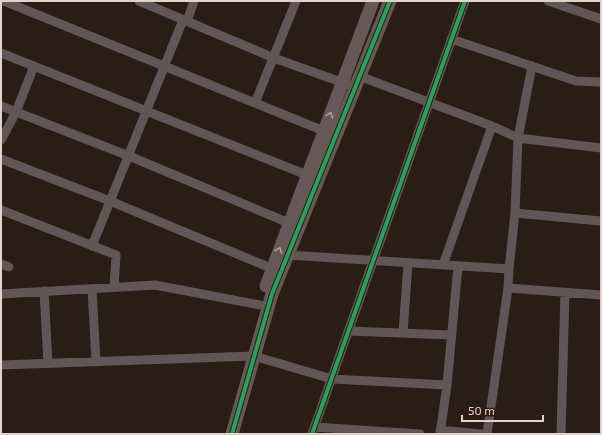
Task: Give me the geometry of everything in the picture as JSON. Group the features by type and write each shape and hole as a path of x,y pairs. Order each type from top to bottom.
{"street":[{"path":"4,1 324,131"},
{"path":"139,1 274,58 342,83 357,82 429,102 492,126 518,138 601,148"},
{"path":"92,246 165,67 194,1"},
{"path":"256,103 296,1"},
{"path":"223,434 272,294 288,256 313,178 324,131 373,1"},
{"path":"232,434 260,305 289,223 313,178 357,82 390,1"},
{"path":"420,434 313,431 465,1"},
{"path":"548,1 601,19"},
{"path":"451,39 576,81 601,82"},
{"path":"1,53 313,178"},
{"path":"1,140 16,112 34,66"},
{"path":"487,434 508,288 515,213 518,138 532,66"},
{"path":"1,106 128,156 289,223"},
{"path":"442,265 492,126"},
{"path":"1,159 110,201 273,269"},
{"path":"1,210 116,255 114,287"},
{"path":"515,213 601,221"},
{"path":"288,256 509,269"},
{"path":"403,333 408,263"},
{"path":"458,266 447,385 440,432 481,434"},
{"path":"1,294 155,285 260,305"},
{"path":"508,288 601,296"},
{"path":"92,289 96,362"},
{"path":"44,292 48,363"},
{"path":"561,434 565,292"},
{"path":"348,331 452,335"},
{"path":"1,365 250,356 332,379 447,385"}],"cycle path":[{"path":"232,434 272,294 390,1"},
{"path":"312,434 465,1"}]}
